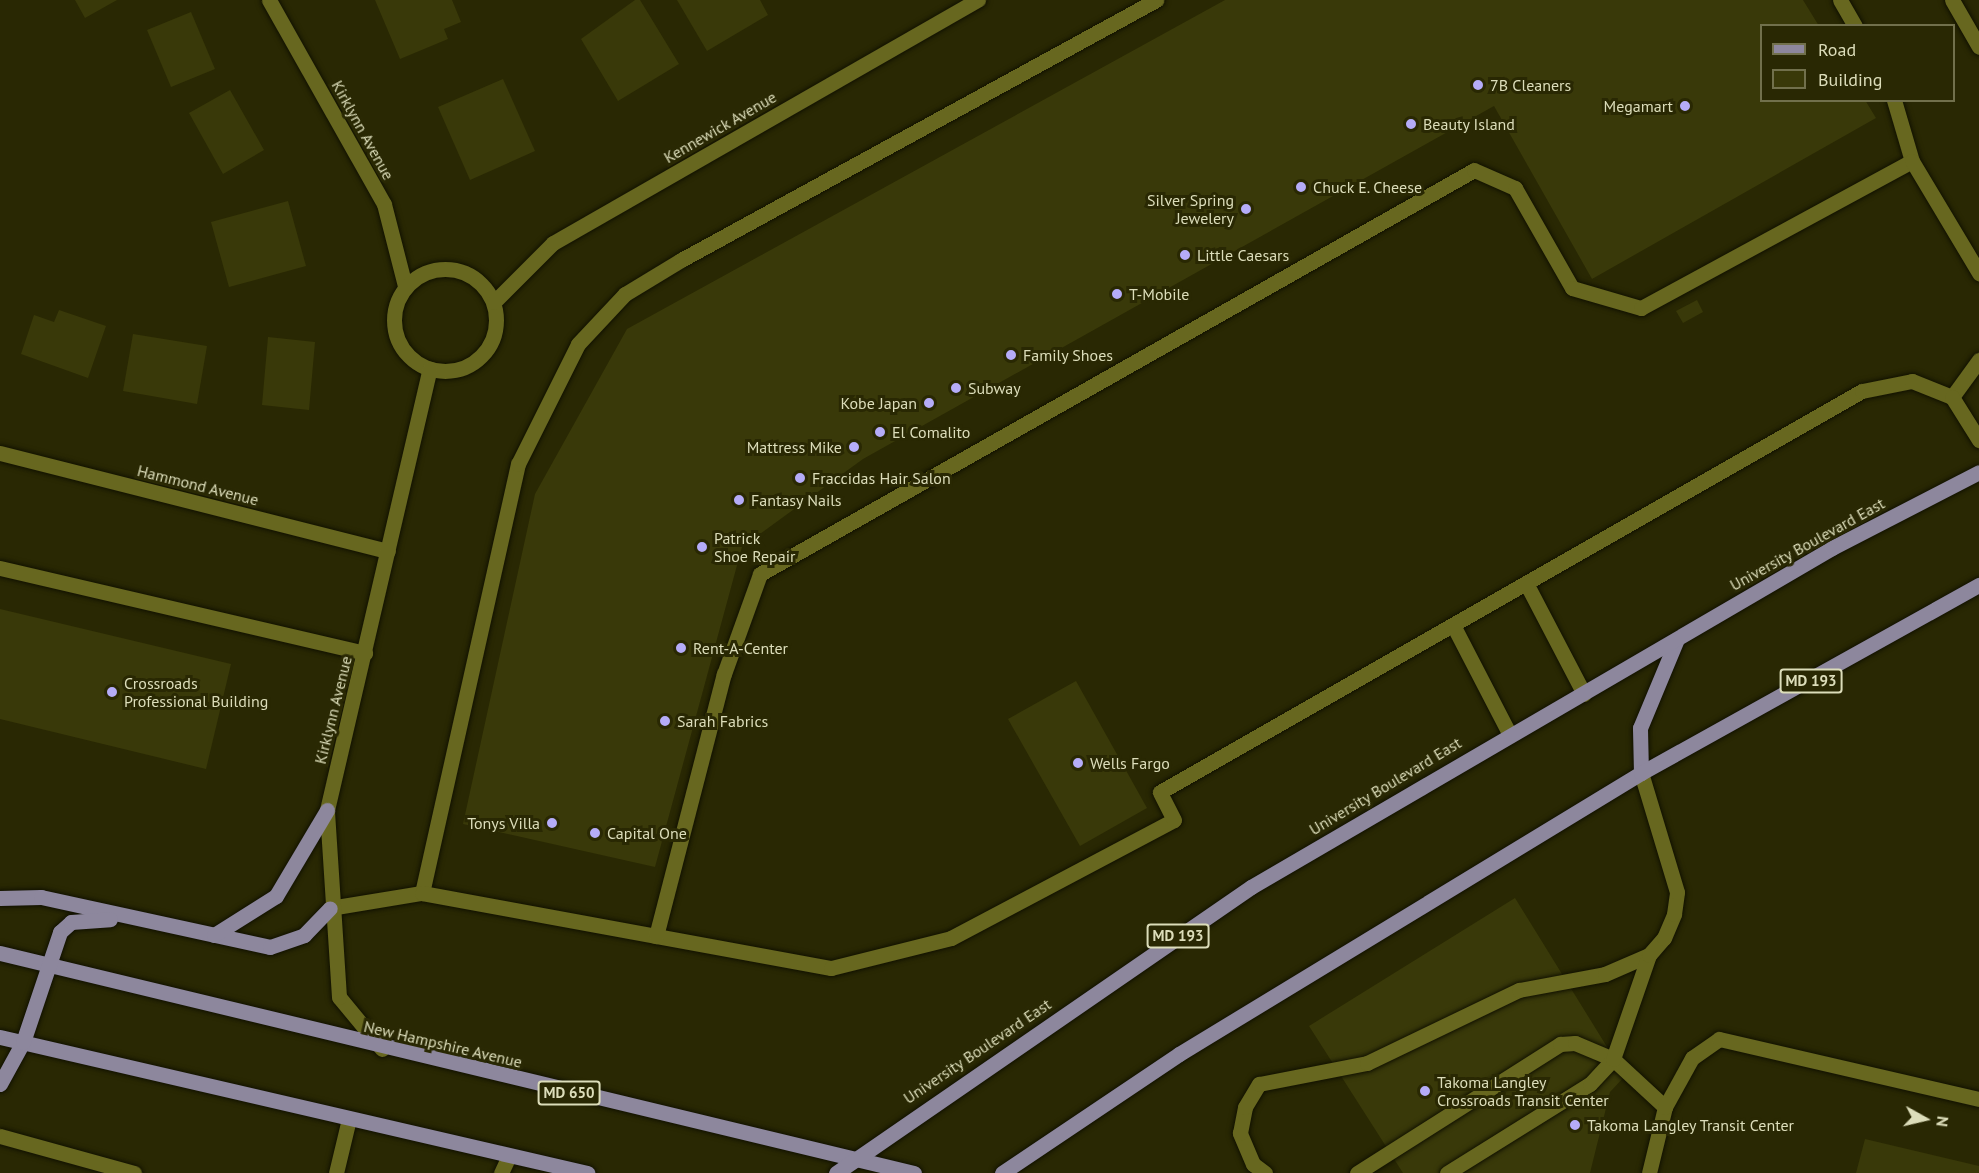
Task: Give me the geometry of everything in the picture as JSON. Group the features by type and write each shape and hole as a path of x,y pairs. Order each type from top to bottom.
{"main road":[{"name":"University Boulevard East","path":"836,1173 1251,887 1677,639 1979,472"},
{"name":"MD 193","path":"1002,1173 1179,1054 1641,773 1979,585"},
{"path":"1641,773 1640,728 1677,639"},
{"path":"214,935 276,896 327,810"},
{"path":"0,898 40,897 270,947 304,935 330,908"},
{"path":"0,1084 23,1042 46,965 60,932 71,922 137,919"},
{"name":"New Hampshire Avenue","path":"0,953 382,1048 858,1157 914,1173"},
{"path":"0,1037 587,1173"},
{"path":"509,1156 532,1173"}],"street":[{"name":"Kirklynn Avenue","path":"269,0 384,204 405,286"},
{"name":"Kennewick Avenue","path":"494,302 552,243 978,0"},
{"path":"422,893 518,464 578,344 625,294 681,260 1156,0"},
{"path":"1840,0 1854,24"},
{"path":"1952,0 1979,47"},
{"path":"1895,102 1912,161 1979,273"},
{"path":"656,936 724,674 760,574 1474,170 1515,188 1572,288 1641,308 1912,161"},
{"path":"454,268 485,286 494,302 496,326 480,358 447,372 430,369 405,353 396,337 393,320 405,286 419,274 454,268"},
{"path":"1952,397 1979,360"},
{"name":"Kirklynn Avenue","path":"382,1048 339,997 330,908 327,810 430,369"},
{"path":"330,908 422,893 831,968 951,938 1174,820 1160,792 1862,391 1912,381 1952,397 1979,440"},
{"name":"Hammond Avenue","path":"0,453 388,551"},
{"path":"0,567 365,653"},
{"path":"1526,583 1584,693"},
{"path":"1453,625 1510,735"},
{"path":"1265,1173 1252,1164 1240,1132 1245,1107 1259,1084 1367,1063 1520,990 1605,974 1649,955 1664,939 1677,891 1641,773"},
{"path":"1447,1173 1590,1084 1613,1059 1649,955"},
{"path":"1649,1173 1665,1107 1692,1058 1719,1039 1979,1099"},
{"path":"1357,1173 1560,1044 1575,1042 1613,1059 1665,1107"},
{"path":"336,1173 349,1119"},
{"path":"0,1136 134,1173"},
{"path":"501,1173 509,1156"}],"building":[{"path":"75,0 117,0 85,18"},
{"path":"375,0 452,0 461,22 444,29 448,39 400,59"},
{"path":"635,0 640,0 679,64 618,101 581,39"},
{"path":"677,0 760,0 768,15 707,51"},
{"path":"1225,0 1803,0 1818,24 1760,24 1760,102 1866,102 1876,118 1592,279 1494,106 863,459 742,547 655,867 463,824 535,494 627,329"},
{"path":"191,12 215,69 171,87 147,30"},
{"path":"503,79 535,151 470,180 438,107"},
{"path":"230,90 264,150 223,174 189,113"},
{"path":"288,201 306,266 229,287 211,222"},
{"path":"1697,300 1703,312 1683,323 1676,311"},
{"path":"59,310 106,326 88,378 21,354 34,315 54,322"},
{"path":"133,334 207,346 197,404 123,391"},
{"path":"268,337 315,342 309,410 262,405"},
{"name":"Crossroads Professional Building","path":"0,609 231,664 206,769 0,719"},
{"name":"Wells Fargo","path":"1076,681 1147,808 1080,846 1008,719"},
{"path":"1515,898 1625,1076 1610,1092 1590,1173 1403,1173 1309,1026"},
{"path":"1865,1139 1979,1166 1979,1173 1856,1173"}],"place":[{"name":"7B Cleaners","path":"1478,85"},
{"name":"Megamart","path":"1685,106"},
{"name":"Beauty Island","path":"1411,124"},
{"name":"Chuck E. Cheese","path":"1301,187"},
{"name":"Silver Spring Jewelery","path":"1246,209"},
{"name":"Little Caesars","path":"1185,255"},
{"name":"T-Mobile","path":"1117,294"},
{"name":"Family Shoes","path":"1011,355"},
{"name":"Subway","path":"956,388"},
{"name":"Kobe Japan","path":"929,403"},
{"name":"El Comalito","path":"880,432"},
{"name":"Mattress Mike","path":"854,447"},
{"name":"Fraccidas Hair Salon","path":"800,478"},
{"name":"Fantasy Nails","path":"739,500"},
{"name":"Patrick Shoe Repair","path":"702,547"},
{"name":"Rent-A-Center","path":"681,648"},
{"name":"Crossroads Professional Building","path":"112,692"},
{"name":"Sarah Fabrics","path":"665,721"},
{"name":"Wells Fargo","path":"1078,763"},
{"name":"Tonys Villa","path":"552,823"},
{"name":"Capital One","path":"595,833"},
{"name":"Takoma Langley Crossroads Transit Center","path":"1425,1091"},
{"name":"Takoma Langley Transit Center","path":"1575,1125"}]}
